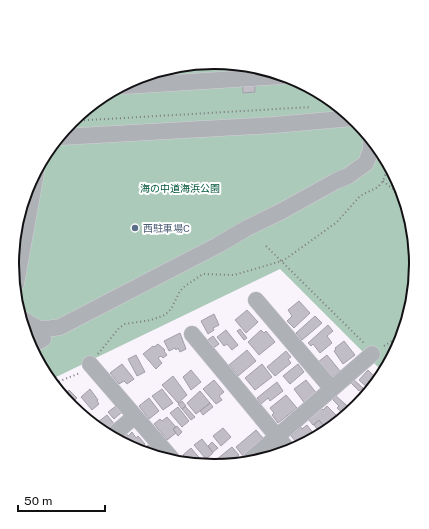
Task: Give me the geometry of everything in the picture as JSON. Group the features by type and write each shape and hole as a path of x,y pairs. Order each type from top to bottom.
{"street":[{"path":"159,84 180,74 229,69"},
{"path":"137,85 269,77"},
{"path":"159,84 190,87 242,86 284,82"},
{"path":"67,137 274,125 344,119"},
{"path":"28,322 36,328 38,338 60,327 348,176 366,163 371,147"},
{"path":"19,268 32,194"},
{"path":"256,300 332,389"},
{"path":"192,334 285,447"},
{"path":"255,455 372,354"},
{"path":"90,364 169,454"},
{"path":"116,433 135,416"}],"path":[{"path":"83,120 318,106"},
{"path":"58,382 79,374 90,364 119,328 125,324 151,320 165,315 171,309 185,286 203,274 234,275 282,261 337,222 360,196 378,187 383,181 386,171"},
{"path":"383,181 393,189 398,198"},
{"path":"266,246 367,346 372,354 395,338"}],"green space":[{"name":"海の中道海浜公園","path":"202,69 227,69 277,79 301,89 334,109 353,126 370,145 390,178 400,202 406,226 410,252 410,277 400,327 390,351 380,369 280,269 55,378 39,351 29,327 19,277 19,252 29,202 39,178 59,145 76,126 95,109 128,89 152,79"}],"building":[{"path":"242,71 254,73 255,92 243,93"},
{"path":"299,301 310,313 294,328 287,321 292,316 288,310"},
{"path":"247,310 258,322 246,333 235,320"},
{"path":"214,314 219,325 213,328 214,330 208,334 201,321"},
{"path":"315,316 322,323 302,340 296,333"},
{"path":"328,325 333,331 327,336 332,343 320,353 313,344 311,346 308,343"},
{"path":"240,329 247,338 244,340 237,331"},
{"path":"226,330 238,345 232,350 227,344 224,346 217,337"},
{"path":"261,330 264,333 266,331 275,342 259,355 248,342"},
{"path":"180,333 186,349 180,352 178,348 176,350 175,348 169,351 164,341"},
{"path":"213,336 219,344 212,349 205,342"},
{"path":"344,341 355,355 343,364 334,351 336,349 335,348"},
{"path":"158,344 165,350 164,351 167,355 163,358 161,356 158,358 162,363 156,369 143,354"},
{"path":"247,350 256,361 238,376 229,365"},
{"path":"286,351 291,357 288,359 291,363 275,376 267,367"},
{"path":"136,355 145,372 137,376 128,359"},
{"path":"327,355 340,371 331,378 318,362"},
{"path":"122,364 134,379 127,384 124,381 119,384 110,373"},
{"path":"262,364 272,377 255,390 245,378"},
{"path":"298,364 304,372 290,384 283,376"},
{"path":"191,370 201,382 191,390 183,377"},
{"path":"368,370 375,377 367,387 359,380"},
{"path":"173,376 187,395 178,403 162,385"},
{"path":"353,379 363,388 359,391 350,382"},
{"path":"214,380 224,392 219,396 222,400 216,404 203,389"},
{"path":"306,380 318,395 306,405 294,389"},
{"path":"277,382 283,391 270,401 268,398 261,404 257,398"},
{"path":"90,389 98,400 97,401 99,404 92,410 81,397"},
{"path":"162,389 173,403 163,410 152,396"},
{"path":"69,390 77,398 74,401 67,392"},
{"path":"200,391 210,403 196,414 187,403"},
{"path":"286,395 297,408 278,423 272,415 274,413 270,408"},
{"path":"336,396 348,407 342,412 337,408 339,406 333,400"},
{"path":"149,398 159,411 149,419 139,406"},
{"path":"182,401 186,406 182,409 178,404"},
{"path":"210,403 213,407 203,415 200,411"},
{"path":"116,406 122,412 114,419 108,412"},
{"path":"185,406 195,417 191,420 182,409"},
{"path":"327,406 338,416 324,426 319,420 313,425 309,420 311,418 310,417 320,407 323,410"},
{"path":"178,407 189,421 182,427 170,413"},
{"path":"107,415 115,425 112,431 98,422"},
{"path":"167,417 176,427 173,429 176,433 167,440 154,424 160,419 162,421"},
{"path":"319,420 324,426 318,430 314,425"},
{"path":"307,425 313,433 296,442 291,436 301,427 302,429"},
{"path":"177,426 182,432 178,436 173,429"},
{"path":"223,428 231,437 221,446 213,436"},
{"path":"256,430 263,438 243,456 236,447"},
{"path":"132,432 136,438 138,436 145,444 142,446 122,437 126,433 128,436"},
{"path":"202,439 213,453 206,459 194,445"},
{"path":"212,442 218,448 213,452 208,446"},
{"path":"148,445 154,451 152,450 146,447"},
{"path":"232,447 239,455 234,459 217,459"},
{"path":"191,448 201,460 185,457 183,455"}],"place":[{"name":"西駐車場C","path":"135,228"}]}
